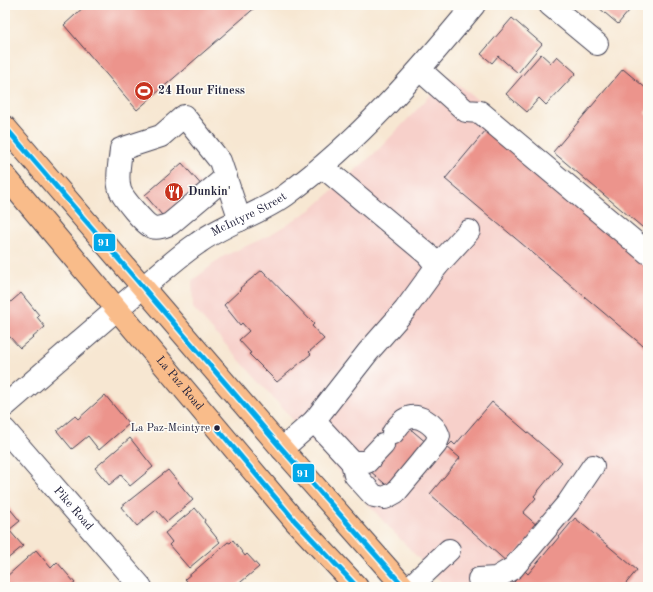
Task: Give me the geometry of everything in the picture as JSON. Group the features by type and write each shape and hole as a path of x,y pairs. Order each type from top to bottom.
{"main road":[{"path":"5,127 282,449 404,587"},
{"name":"La Paz Road","path":"5,176 295,521 357,587"}],"street":[{"name":"McIntyre Street","path":"5,406 117,309 198,243 222,227 254,214 284,196 322,167 369,124 420,70 474,5"},
{"path":"550,5 597,44"},
{"path":"420,70 466,111 480,112 648,253"},
{"path":"226,177 170,224 152,228 145,223 120,191 118,180 121,149 161,136 190,111 220,160 226,177 240,220"},
{"path":"322,167 427,254 437,266"},
{"path":"282,449 314,421 404,310 437,266 469,231"},
{"path":"314,421 352,462 355,475 374,496 385,498 396,492 436,444 439,436 436,428 426,421 413,416 404,419 367,462 352,462"},
{"name":"Pike Road","path":"5,430 141,587"},
{"path":"479,579 496,578 513,568 568,503 593,466"},
{"path":"410,587 449,550"}],"shaded area":[{"path":"449,76 648,243 648,584 646,587 446,587 384,522 193,308 192,281 222,257 268,236 312,209 378,150"}],"building":[{"path":"86,5 258,5 137,110 64,25"},
{"path":"600,5 634,5 618,24 598,7"},
{"path":"512,18 542,44 518,73 498,56 492,63 481,54"},
{"path":"541,54 551,63 557,56 576,73 546,105 539,98 527,112 506,94"},
{"path":"623,69 648,90 648,109 645,113 648,116 648,232 553,152"},
{"path":"486,130 648,266 648,350 445,179"},
{"name":"Dunkin'","path":"182,163 204,188 167,221 145,195"},
{"path":"262,270 314,324 312,326 324,339 309,352 311,354 277,382 249,354 251,353 239,340 249,331 242,323 240,325 224,305 241,289 240,288"},
{"path":"21,293 39,315 37,317 45,327 20,348 9,336 5,340 5,307"},
{"path":"105,395 129,424 99,450 88,436 72,449 57,431 75,416 78,419"},
{"path":"492,402 562,462 534,496 536,498 523,513 539,527 508,563 430,494 460,458 447,447 452,442 455,445"},
{"path":"407,426 428,444 391,489 370,471"},
{"path":"130,438 153,467 130,486 121,475 109,485 95,468"},
{"path":"168,470 193,500 167,522 156,510 137,526 121,507"},
{"path":"5,503 20,521 9,530 23,546 5,561"},
{"path":"195,508 220,542 189,568 169,545 172,542 165,533"},
{"path":"575,518 637,570 623,587 510,587 524,570 528,574"},
{"path":"233,540 245,556 247,554 259,567 235,587 192,587 185,579 228,542 230,543"},
{"path":"36,550 51,568 57,562 75,583 70,587 5,587 5,578"}],"transit line":[{"name":"91","path":"5,127 282,449 404,587"},
{"name":"91","path":"217,428 295,521 357,587"}],"place":[{"name":"24 Hour Fitness","path":"144,91"},
{"name":"Dunkin'","path":"174,192"},
{"name":"La Paz-Mcintyre","path":"217,428"}]}
